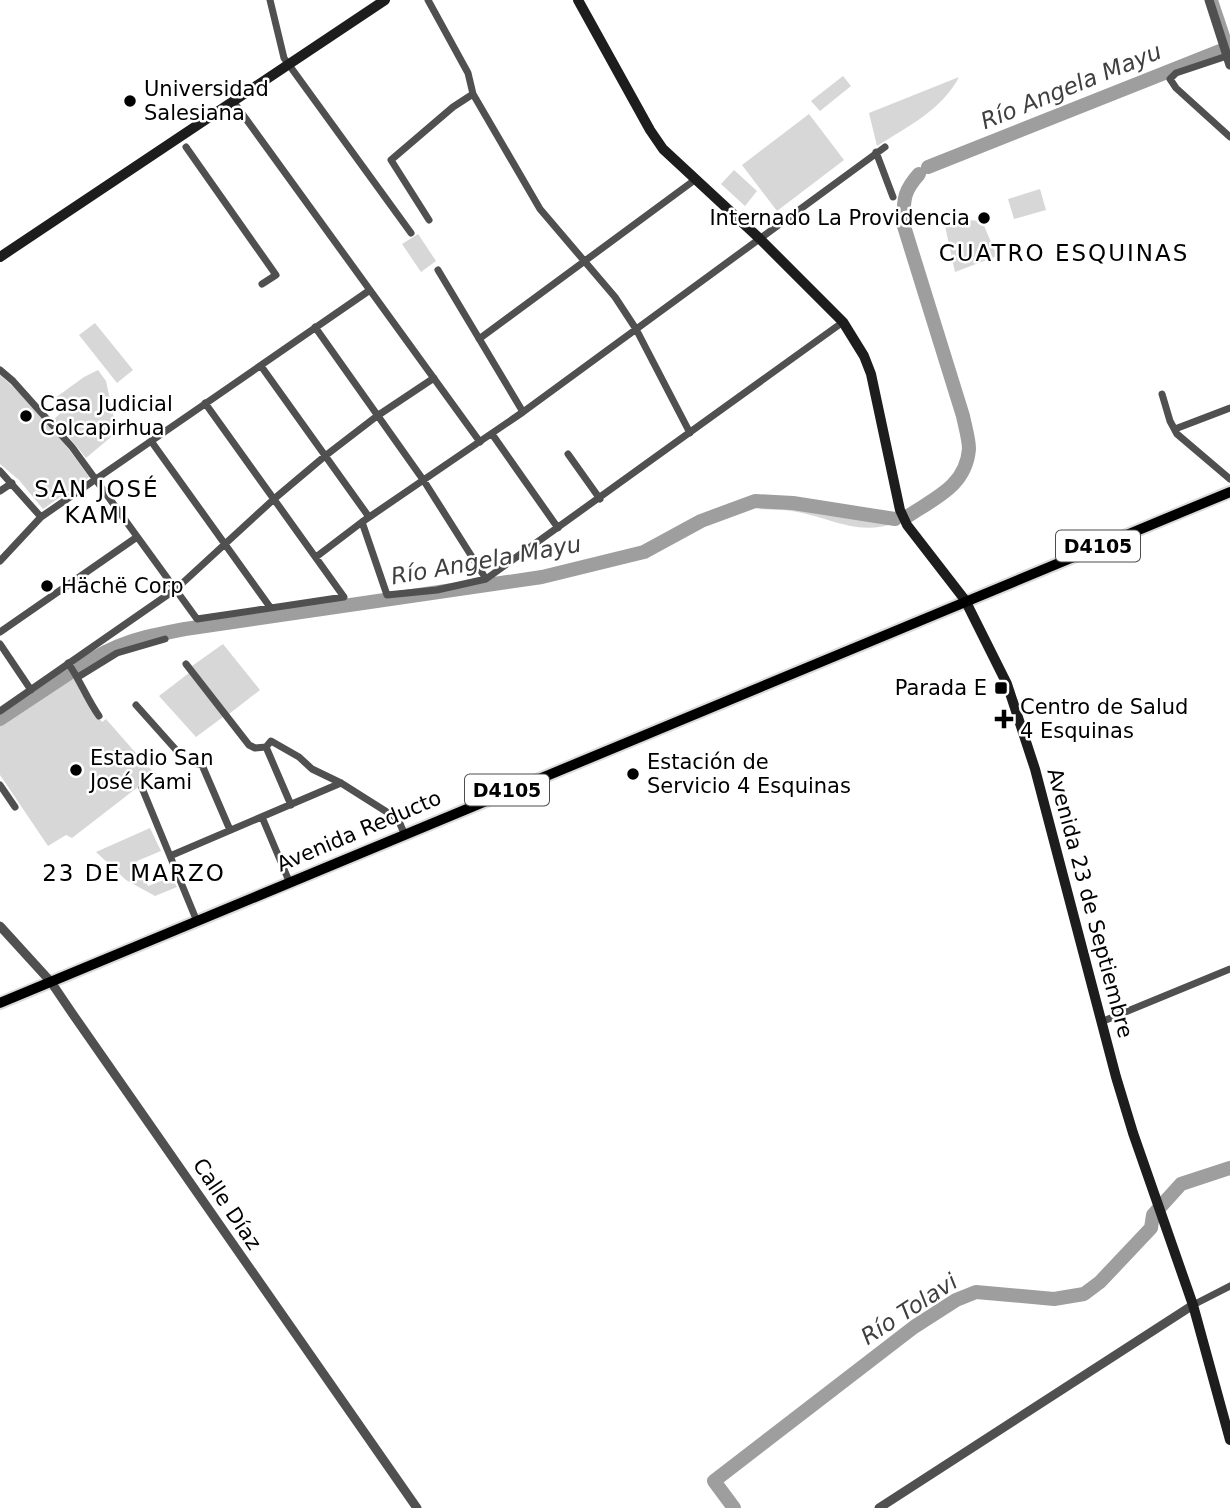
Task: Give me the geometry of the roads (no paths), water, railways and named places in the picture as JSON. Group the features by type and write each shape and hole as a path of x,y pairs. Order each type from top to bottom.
{"main road":[{"path":"0,257 385,0"},
{"name":"Avenida 23 de Septiembre","path":"578,0 663,149 843,321 864,356 900,510 907,525 965,600 1007,684 1031,758 1133,1133 1193,1305 1230,1440"},
{"name":"D4105","path":"965,600 1230,492"},
{"name":"Avenida Reducto","path":"0,1003 965,600"}],"street":[{"path":"270,0 284,58 411,233"},
{"path":"428,0 468,73 473,94 540,209 615,297 636,329 691,433"},
{"path":"1209,0 1229,61 1176,73 1170,79 1176,88 1230,137"},
{"path":"429,220 391,160 453,107 473,94"},
{"path":"233,101 480,442"},
{"path":"186,147 276,275 262,284"},
{"path":"316,557 366,519 523,412 885,147"},
{"path":"876,152 893,197"},
{"path":"480,340 696,179"},
{"path":"438,270 523,412"},
{"path":"0,561 41,517 370,290"},
{"path":"261,366 366,519 387,595 437,590 486,579 843,321"},
{"path":"315,327 424,481 486,579"},
{"path":"0,370 13,380 72,447 197,619 344,597 205,403"},
{"path":"0,711 176,589 325,456 377,416 434,378"},
{"path":"1162,394 1174,429 1230,479"},
{"path":"1174,429 1230,408"},
{"path":"492,434 558,528"},
{"path":"151,441 270,607"},
{"path":"568,454 600,499"},
{"path":"0,471 41,517"},
{"path":"0,491 12,483"},
{"path":"0,632 137,537"},
{"path":"78,677 117,653 165,639"},
{"path":"0,644 31,690"},
{"path":"68,663 78,677 88,702 99,716"},
{"path":"186,664 249,745 255,748 266,747 271,741 299,757 312,769 341,783 398,819 404,833"},
{"path":"135,705 186,761 202,765 230,830"},
{"path":"266,747 290,805"},
{"path":"170,856 341,783"},
{"path":"0,785 15,807"},
{"path":"142,788 196,919"},
{"path":"262,817 289,881"},
{"name":"Calle Díaz","path":"0,926 51,982 416,1508"},
{"path":"1101,1022 1230,969"},
{"path":"878,1508 1193,1305 1230,1286"}],"waterway":[{"path":"1214,0 1230,48"},
{"name":"Río Angela Mayu","path":"928,167 1230,47"},
{"name":"Río Angela Mayu","path":"908,516 956,482 967,462 969,449 963,416 903,223 905,196 919,174"},
{"name":"Río Angela Mayu","path":"80,667 118,646 170,632 542,577 644,552 701,521 755,501 793,503 895,519"},
{"name":"Río Angela Mayu","path":"0,719 68,674"},
{"name":"Río Tolavi","path":"734,1508 714,1481 914,1327 956,1300 976,1292 1054,1299 1084,1294 1100,1282 1151,1228 1153,1215 1181,1184 1230,1168"}],"place":[{"name":"Universidad Salesiana","path":"130,101"},
{"name":"Internado La Providencia","path":"984,218"},
{"name":"Casa Judicial Colcapirhua","path":"26,416"},
{"name":"Hächë Corp","path":"47,586"},
{"name":"Parada E","path":"1001,688"},
{"name":"Centro de Salud 4 Esquinas","path":"1004,719"},
{"name":"Estadio San José Kami","path":"76,770"},
{"name":"Estación de Servicio 4 Esquinas","path":"633,774"}],"district":[{"name":"CUATRO ESQUINAS","path":"1064,253"},
{"name":"SAN JOSÉ KAMI","path":"97,502"},
{"name":"23 DE MARZO","path":"134,873"}]}
